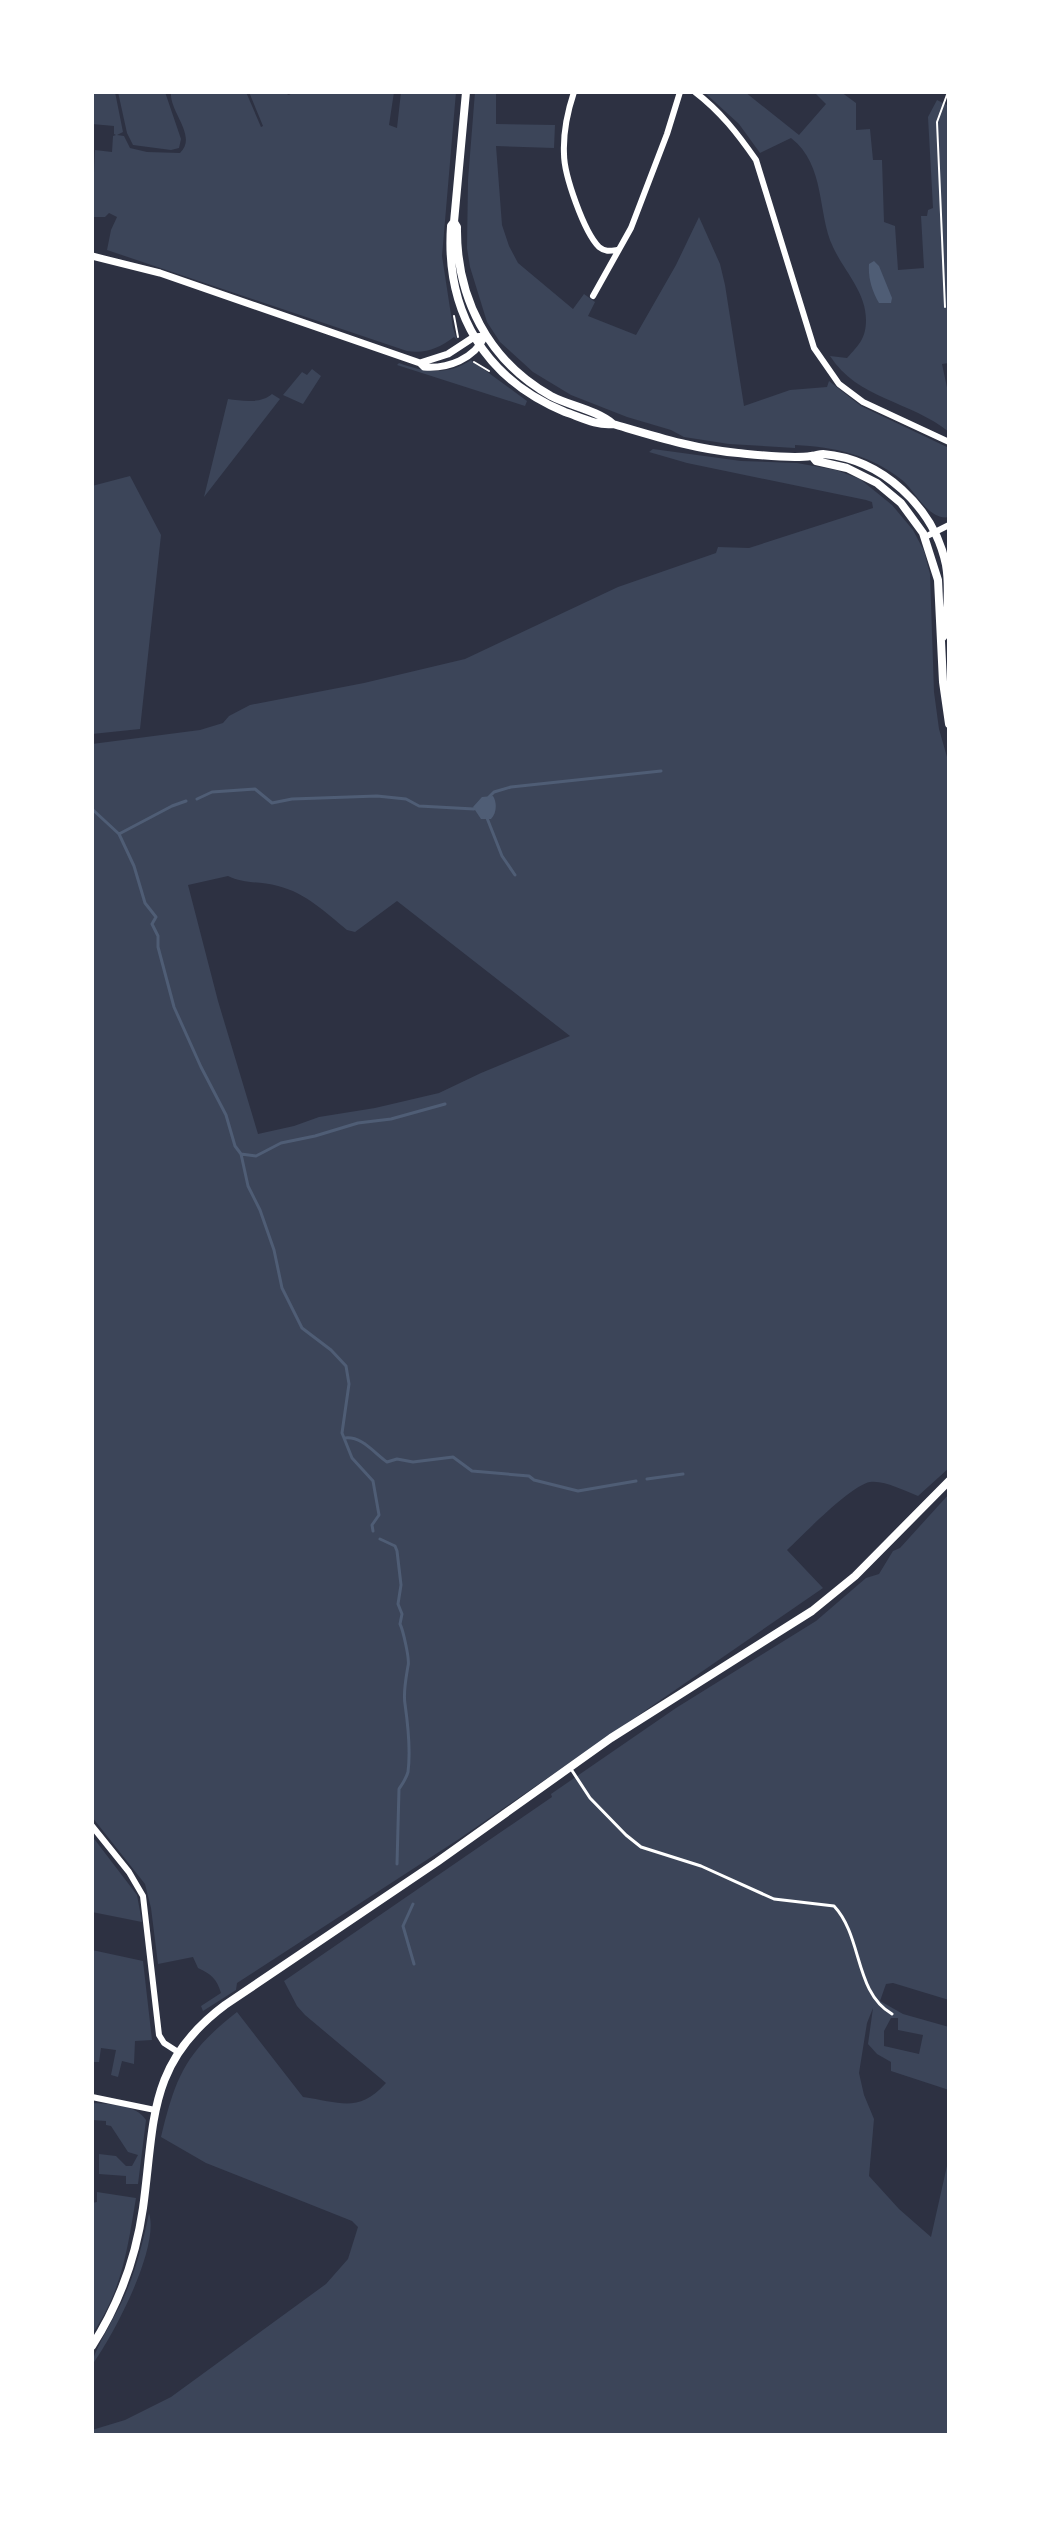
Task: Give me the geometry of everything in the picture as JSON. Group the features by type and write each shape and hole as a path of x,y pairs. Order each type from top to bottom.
{"main road":[{"path":"466,92 450,247 453,285 480,347 505,375 534,397 605,425 613,424 703,448 738,453 817,454 843,458 881,474 918,506 941,547 948,579 943,682 949,724"},
{"path":"454,222 463,288 485,336 529,382 561,401 613,424"},
{"path":"812,456 816,461 860,473 884,488 908,511 925,537 937,575 939,632 943,637"},
{"path":"92,2346 109,2318 133,2257 143,2209 155,2110 165,2076 196,2029 225,2005 437,1862 570,1767 660,1706 812,1611 855,1576 949,1481"}],"street":[{"path":"574,92 564,128 566,175 573,196 600,248 608,252 617,250"},
{"path":"593,296 631,228 680,92"},
{"path":"695,92 717,110 756,160 814,348 832,375 863,402 949,442"},
{"path":"92,256 160,273 420,363 424,367 445,367 461,360 480,347 485,336 474,337 448,354 420,363"},
{"path":"925,537 949,525"},
{"path":"92,1826 129,1872 143,1896 157,2030 160,2039 178,2052"},
{"path":"92,2097 155,2110"}],"lane":[{"path":"570,1767 595,1803 641,1847 701,1866 774,1899 834,1906 854,1940 870,1992 892,2014"}],"path":[{"path":"945,307 937,122 948,92"},
{"path":"472,359 486,370"}],"shaded area":[{"path":"92,92 115,92 123,132 117,135 124,136 130,148 180,153 185,146 185,132 174,108 171,92 246,92 261,127 249,92 282,92 289,95 293,92 394,92 389,125 397,128 401,92 456,92 442,256 457,340 454,337 426,351 407,351 107,250 117,217 109,213 105,217 92,217 95,150 112,152 113,136 116,135 114,126 92,124"},
{"path":"118,92 165,92 181,139 179,148 171,150 133,145 127,133"},
{"path":"475,92 496,92 496,124 555,125 554,148 496,146 502,225 518,263 573,309 584,294 595,302 588,316 636,335 699,217 720,264 725,285 744,406 790,390 827,387 829,381 861,406 949,448 949,517 935,515 902,480 865,458 810,446 729,444 684,437 571,395 533,372 500,342 487,322 470,267 467,248 468,180"},
{"path":"704,92 745,92 799,135 826,104 814,92 841,92 856,103 856,130 870,129 873,160 882,160 884,222 895,226 898,270 924,268 921,216 927,216 928,210 933,208 928,117 937,100 949,106 949,363 942,364 949,397 949,432 918,413 869,391 841,370 830,356 847,358 858,345 865,332 865,310 828,234 810,162 791,138 760,153 739,124"},
{"path":"874,261 892,298 891,303 879,303 874,294 869,264"},
{"path":"471,360 527,401 525,406 397,365 444,370"},
{"path":"312,369 321,376 303,404 283,395 302,372 307,375"},
{"path":"272,394 280,399 204,497 228,399 257,401"},
{"path":"653,449 741,461 797,463 836,470 860,479 892,505 913,530 924,551 930,574 934,692 939,729 949,764 949,1468 918,1496 876,1482 862,1485 851,1492 787,1550 823,1588 459,1839 237,1983 236,1990 203,2011 201,2006 221,1993 218,1984 198,1968 193,1957 158,1964 145,1884 92,1817 92,744 200,730 223,723 229,716 250,705 465,659 618,587 716,553 718,547 749,548 873,508 872,502 866,500 687,463 649,452","holes":["228,876 272,884 298,893 347,930 355,932 397,901 570,1036 439,1093 319,1117 258,1134 218,1001 188,885"]},
{"path":"130,476 161,535 140,729 92,734 92,486"},
{"path":"493,796 496,808 493,817 481,819 473,807 482,797"},
{"path":"949,1494 949,2000 893,1983 886,1984 880,2001 903,2014 949,2027 949,2090 891,2071 891,2062 868,2044 873,2008 867,2023 859,2073 874,2119 869,2176 899,2209 931,2237 949,2157 949,2435 92,2435 92,2430 125,2420 171,2397 326,2284 348,2259 358,2227 352,2221 206,2163 161,2137 178,2081 194,2053 237,2012 303,2097 348,2104 376,2093 386,2083 305,2015 284,1981 676,1708 816,1621 866,1578 879,1574 893,1551 900,1548","holes":["891,2018 898,2018 898,2030 923,2035 919,2054 884,2046 884,2031"]},
{"path":"92,1836 137,1895 142,1922 92,1912"},
{"path":"92,1950 143,1961 152,2040 135,2041 134,2064 122,2061 118,2077 111,2075 116,2050 101,2048 99,2062 92,2062"},
{"path":"92,2103 129,2108 146,2120 138,2184 126,2184 126,2176 99,2174 99,2154 116,2156 126,2166 132,2166 138,2155 128,2152 106,2121 92,2120"},
{"path":"97,2192 136,2198 117,2285 92,2334 92,2203 97,2202"},
{"path":"149,2213 151,2228 141,2269 122,2313 92,2365 132,2277"}],"waterway":[{"path":"489,797 494,792 511,787 661,771"},
{"path":"197,799 212,792 255,789 272,803 292,799 377,796 406,799 419,806 474,809"},
{"path":"119,834 186,801"},
{"path":"92,809 119,834 134,866 145,903 156,917 152,924 158,936 158,947 174,1007 226,1115 235,1146 241,1154 248,1186 274,1250 282,1288 302,1328 346,1366 349,1384 342,1433 352,1458 373,1481 379,1515 372,1525 373,1531"},
{"path":"487,818 502,856 515,875"},
{"path":"241,1154 256,1156 281,1143 445,1104"},
{"path":"345,1438 362,1442 387,1462 453,1457 472,1471 529,1476 578,1491 636,1481"},
{"path":"647,1479 683,1474"},
{"path":"380,1539 395,1546 397,1551 401,1585 398,1604 408,1663 404,1695 409,1763 399,1789 397,1864"},
{"path":"413,1904 403,1926 414,1964"}]}
